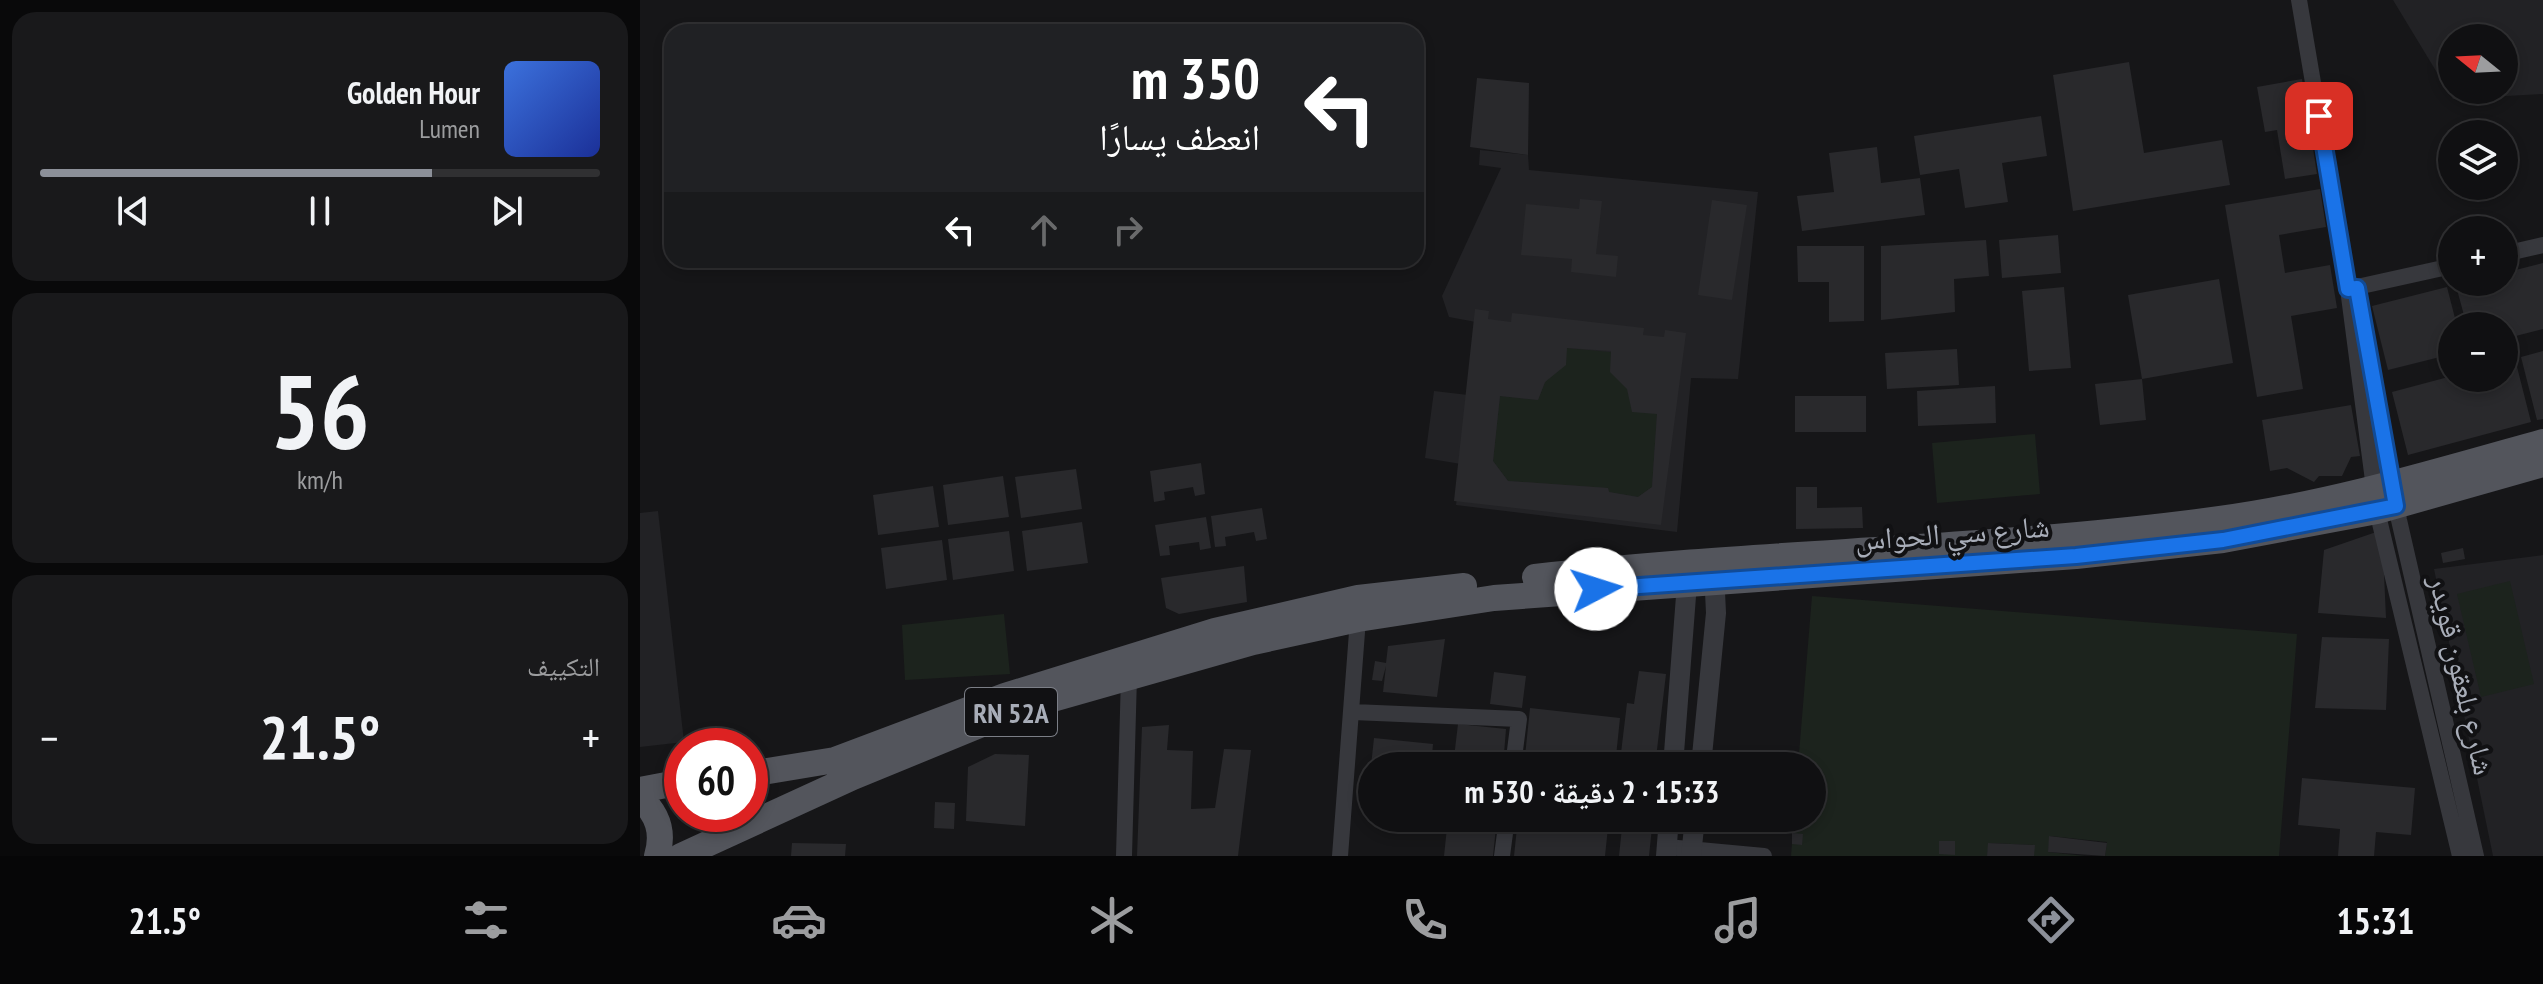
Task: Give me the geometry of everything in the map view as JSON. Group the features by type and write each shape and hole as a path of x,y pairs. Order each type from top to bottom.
{"main road":[{"name":"شارع سي الحواس","path":"2385,498 2543,442"},
{"name":"شارع سي الحواس","path":"1358,608 1494,598 1685,573 2076,556 2223,540 2385,498 2543,464"},
{"name":"RN 52A","path":"681,856 853,777 1021,708 1253,642 1358,608"},
{"name":"RN 52A","path":"768,771 835,760 1005,696 1287,612 1358,608"},
{"path":"640,790 664,785"},
{"path":"640,798 658,822 661,843 657,856"}],"street":[{"path":"2299,0 2352,288 2385,498"},
{"path":"2518,251 2543,245"},
{"path":"2352,288 2438,269"},
{"name":"شارع بلعقون قويدر","path":"2385,498 2425,637 2460,856"},
{"name":"شارع بلعقون قويدر","path":"2385,498 2408,641 2476,856"},
{"path":"1702,752 1716,613 1714,571"},
{"path":"1674,752 1685,573"},
{"path":"1340,856 1353,712 1358,608"},
{"path":"2408,641 2425,637"},
{"path":"1124,856 1129,676"},
{"path":"1353,712 1519,719 1515,752"},
{"path":"1502,856 1505,832"},
{"path":"1668,832 1666,852 1764,856"},
{"path":"1692,853 1694,832"}],"shaded area":[{"path":"2393,0 2543,0 2543,94 2518,95 2518,24 2438,24 2438,74"},
{"path":"1480,150 1528,155 1529,170 1758,192 1738,379 1691,378 1677,532 1456,505 1461,464 1425,458 1434,391 1468,395 1476,322 1449,317 1442,296 1501,168 1479,165"},
{"path":"1567,348 1651,356 1657,414 1652,487 1638,497 1609,492 1608,488 1508,481 1493,461 1500,396 1538,400 1545,382"},
{"path":"2035,434 2040,494 1937,503 1932,443"},
{"path":"658,511 682,728 664,728 664,744 640,747 640,513"},
{"path":"2543,555 2543,856 2493,856 2434,569"},
{"path":"2510,581 2534,684 2481,697 2457,594"},
{"path":"1812,596 2297,634 2279,856 2105,856 2107,842 2050,836 2048,852 2085,856 2034,856 2034,845 1989,843 1987,856 1791,856 1793,832 1826,832 1826,752 1799,752"},
{"path":"1004,614 1010,674 905,680 902,625"}],"building":[{"path":"2129,62 2144,153 2222,140 2230,185 2073,211 2053,75"},
{"path":"1477,78 1529,83 1528,155 1470,147"},
{"path":"2302,79 2317,174 2285,179 2277,130 2265,132 2257,87"},
{"path":"2041,116 2047,156 2002,163 2008,202 1965,208 1959,169 1920,175 1914,136"},
{"path":"1877,147 1881,183 1920,178 1925,215 1802,231 1797,196 1834,192 1829,153"},
{"path":"2320,189 2326,227 2279,235 2285,273 2330,265 2337,308 2291,316 2303,389 2257,397 2225,205"},
{"path":"1580,199 1602,201 1596,254 1618,256 1616,277 1571,272 1572,259 1521,255 1526,204 1579,209"},
{"path":"1712,200 1747,205 1732,300 1698,295"},
{"path":"2058,235 2061,273 2002,278 1999,240"},
{"path":"1986,240 1989,276 1954,279 1955,312 1881,320 1881,246"},
{"path":"1797,246 1864,246 1864,321 1829,322 1829,282 1798,282"},
{"path":"2543,263 2543,329 2518,335 2518,312 2463,312 2459,296 2518,296 2518,269"},
{"path":"2219,279 2233,363 2142,379 2128,295"},
{"path":"2064,287 2071,368 2029,371 2022,291"},
{"path":"2438,289 2438,296 2449,296 2453,312 2438,312 2438,358 2388,370 2372,306"},
{"path":"1475,309 1489,311 1488,319 1511,322 1512,313 1644,328 1643,335 1664,337 1665,330 1686,333 1661,525 1454,501","holes":["1567,348 1611,351 1610,372 1627,389 1632,412 1657,414 1652,487 1638,497 1609,492 1608,488 1508,481 1493,461 1500,396 1538,400 1545,382 1566,365"]},
{"path":"1957,349 1959,385 1887,389 1885,353"},
{"path":"2543,351 2543,419 2537,420 2521,357"},
{"path":"2518,371 2531,422 2408,455 2392,392 2438,380 2438,392 2518,392"},
{"path":"2142,379 2146,420 2100,425 2095,384"},
{"path":"1995,386 1996,423 1918,426 1917,391"},
{"path":"1795,396 1866,396 1866,432 1795,432"},
{"path":"2351,405 2360,456 2351,457 2342,476 2319,476 2314,482 2287,468 2270,471 2262,420"},
{"path":"1201,463 1205,494 1195,496 1193,487 1164,492 1165,500 1154,502 1150,471"},
{"path":"1076,469 1082,509 1021,518 1015,477"},
{"path":"1003,476 1009,517 948,525 943,485"},
{"path":"933,486 939,527 878,535 873,495"},
{"path":"1796,487 1817,487 1817,508 1862,507 1863,528 1796,529"},
{"path":"1262,508 1267,539 1256,541 1254,532 1225,537 1226,546 1215,547 1211,516"},
{"path":"1206,517 1211,548 1200,550 1199,542 1169,546 1170,555 1160,556 1155,525"},
{"path":"1082,522 1088,563 1027,571 1022,531"},
{"path":"2382,530 2386,618 2318,613 2324,550"},
{"path":"1009,531 1014,571 953,580 948,539"},
{"path":"942,540 947,580 886,589 881,548"},
{"path":"2463,548 2465,559 2443,563 2441,553"},
{"path":"1244,566 1247,602 1179,614 1166,608 1161,578"},
{"path":"2322,637 2389,639 2386,710 2315,708"},
{"path":"1445,639 1437,697 1383,692 1386,666 1382,681 1372,680 1375,661 1386,663 1388,646"},
{"path":"1639,671 1666,674 1657,752 1621,752 1627,703 1634,704"},
{"path":"1494,672 1526,676 1522,708 1490,704"},
{"path":"1530,708 1620,718 1616,752 1525,752"},
{"path":"1458,724 1506,729 1504,752 1455,752"},
{"path":"1169,725 1167,750 1193,751 1191,809 1215,808 1224,749 1251,750 1238,856 1137,856 1142,727"},
{"path":"1374,738 1433,744 1432,752 1372,752"},
{"path":"995,754 1029,755 1025,826 966,821 968,767"},
{"path":"2302,778 2415,788 2411,835 2376,832 2374,856 2338,856 2340,829 2298,825"},
{"path":"935,802 955,803 954,829 934,828"},
{"path":"1447,832 1496,832 1493,856 1444,856"},
{"path":"1517,832 1608,832 1605,856 1514,856"},
{"path":"1622,832 1652,832 1649,856 1619,856"},
{"path":"1792,833 1803,834 1802,845 1792,844"},
{"path":"2049,836 2107,843 2105,856 2048,852"},
{"path":"1939,841 1955,841 1955,855 1939,854"},
{"path":"792,843 846,844 845,856 791,856"},
{"path":"1988,843 2035,845 2034,856 1987,856"}],"route":[{"path":"1596,589 2076,556 2223,540 2396,506 2357,288 2348,289 2319,116"}]}
